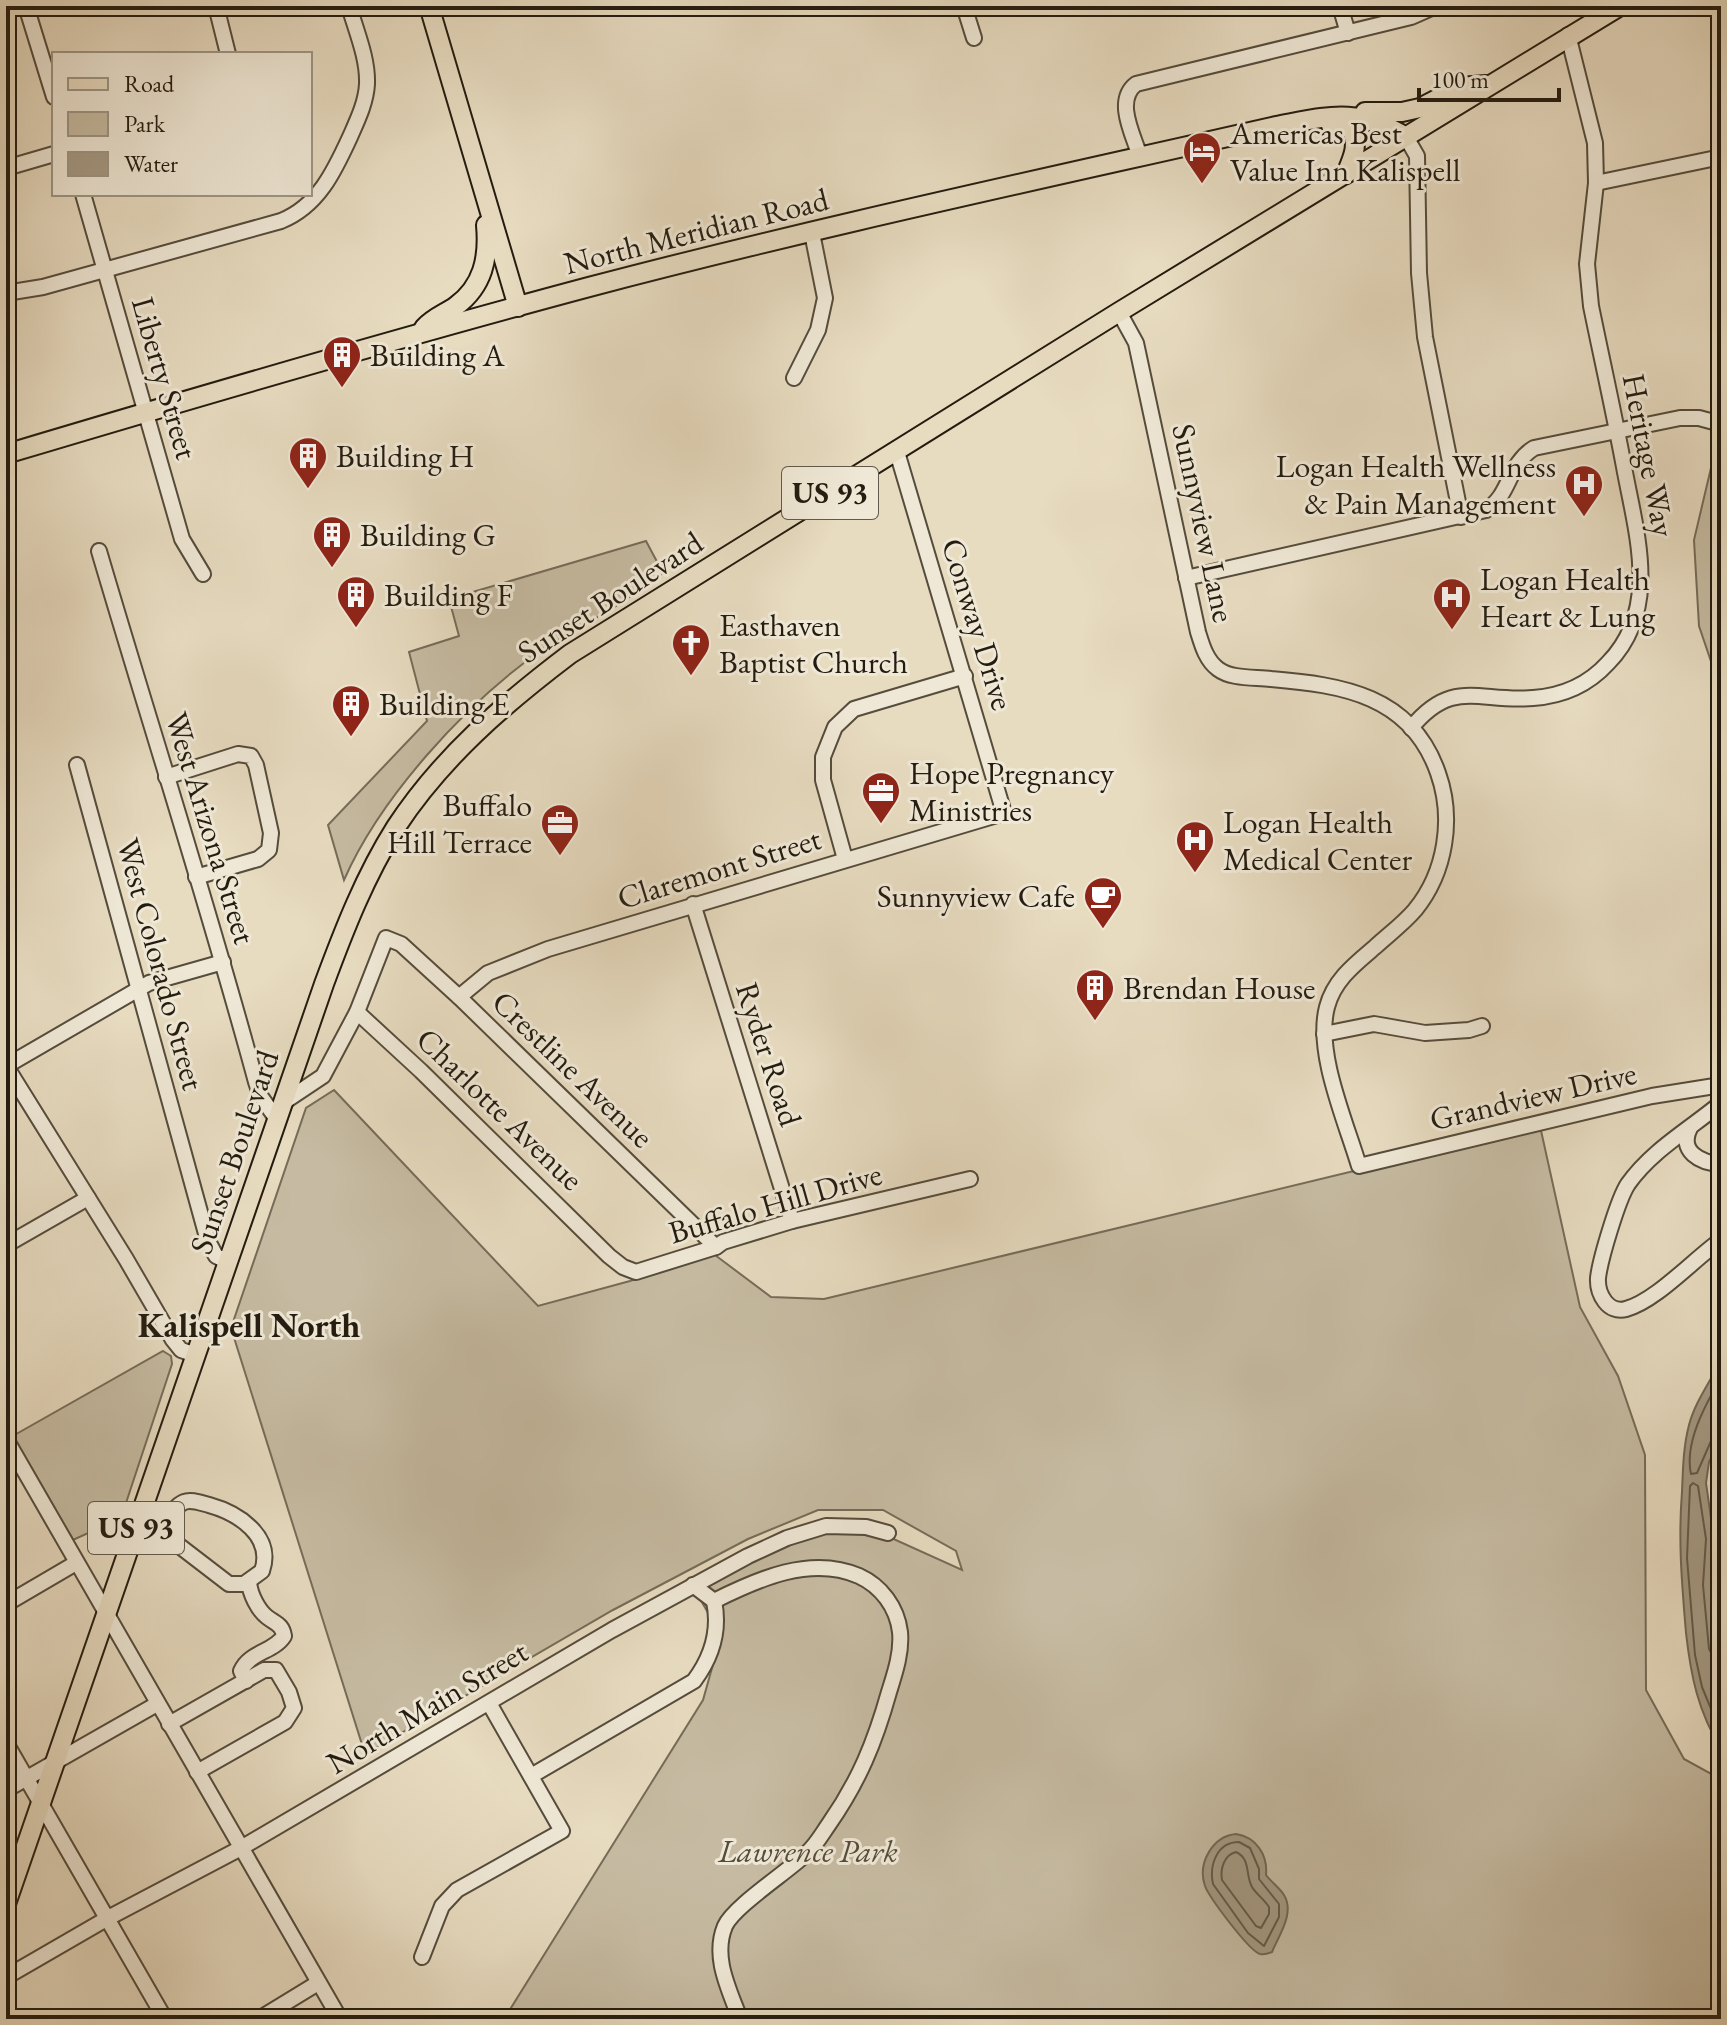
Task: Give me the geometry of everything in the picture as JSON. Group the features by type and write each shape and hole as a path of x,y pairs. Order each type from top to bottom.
{"main road":[{"path":"429,6 518,307"},
{"name":"Sunset Boulevard","path":"6,1904 278,1111 335,955 365,883 396,828 427,785 464,742 515,696 570,654 1119,312 1620,6"},
{"path":"1349,115 1402,112 1420,108 1460,87 1489,85"},
{"name":"North Meridian Road","path":"6,454 518,307 812,233 1276,126 1349,115 1388,126 1406,137"},
{"path":"1276,126 1295,129 1338,124 1350,127 1356,136 1356,150 1346,174"},
{"path":"420,333 434,318 454,308 470,294 487,262 484,195"}],"street":[{"path":"26,6 52,90"},
{"path":"216,6 228,52"},
{"path":"6,293 43,287 281,221 304,209 317,195 342,154 367,91 363,54 349,6"},
{"path":"964,6 974,38"},
{"path":"1340,6 1348,33"},
{"path":"1140,157 1125,103 1127,92 1136,84 1411,17 1436,6"},
{"name":"Heritage Way","path":"1411,728 1426,711 1449,698 1474,695 1528,699 1566,692 1593,677 1625,642 1638,608 1641,573 1587,273 1596,183 1595,143 1568,35"},
{"path":"1406,137 1417,156 1419,273 1425,337 1461,517"},
{"path":"6,168 52,155"},
{"path":"1596,183 1721,157"},
{"name":"Liberty Street","path":"84,196 182,539 203,574"},
{"path":"794,378 818,330 825,298 812,233"},
{"name":"Sunnyview Lane","path":"1119,312 1136,343 1202,645 1218,669 1237,676 1320,683 1359,692 1391,710 1411,728 1433,759 1444,795 1446,830 1439,866 1429,889 1414,910 1349,969 1335,988 1326,1009 1324,1034 1329,1063 1359,1166"},
{"path":"1186,578 1486,510 1501,498 1512,470 1523,455 1534,448 1680,418 1699,418 1721,424"},
{"name":"Conway Drive","path":"897,452 1004,813"},
{"name":"West Arizona Street","path":"99,551 256,1082 261,1097 278,1111"},
{"path":"845,859 823,780 823,757 835,727 854,709 965,676"},
{"path":"166,777 238,754 251,756 256,765 271,833 269,850 258,859 196,877"},
{"name":"West Colorado Street","path":"77,765 208,1241 216,1256 228,1262"},
{"name":"Claremont Street","path":"459,997 488,973 517,960 693,904 1004,813"},
{"name":"Ryder Road","path":"693,904 792,1221"},
{"name":"Crestline Avenue","path":"357,1012 386,938 401,944 716,1247"},
{"path":"196,1355 181,1350 173,1340 6,1066 138,989 164,977 223,962"},
{"path":"278,1111 323,1076 357,1012"},
{"name":"Charlotte Avenue","path":"357,1012 602,1248"},
{"path":"1324,1034 1374,1024 1425,1033 1482,1026"},
{"name":"Grandview Drive","path":"1359,1166 1652,1096 1721,1085"},
{"path":"1721,1103 1648,1161 1629,1183 1620,1198 1598,1278 1602,1298 1613,1309 1624,1310 1642,1302 1721,1240"},
{"path":"1690,1128 1686,1141 1690,1152 1707,1162 1721,1164"},
{"name":"Buffalo Hill Drive","path":"602,1248 623,1267 636,1272 792,1221 970,1179"},
{"path":"6,1245 88,1198"},
{"path":"6,1439 340,2019"},
{"path":"189,1501 217,1507 250,1524 260,1543 264,1564 259,1575 249,1582 234,1585 218,1577 173,1541 169,1522 176,1507 189,1501"},
{"path":"142,1512 169,1522"},
{"name":"North Main Street","path":"6,1977 108,1918 241,1848 748,1556 804,1532 840,1525 888,1533"},
{"path":"6,1604 76,1563"},
{"path":"714,1601 780,1574 818,1566 845,1570 872,1582 890,1603 900,1631 898,1662 877,1737 852,1791 809,1852 727,1921 720,1940 720,1955 724,1976 740,2019"},
{"path":"246,1681 241,1671 244,1664 278,1644 284,1636 280,1625 263,1614 251,1593 249,1582"},
{"path":"531,1776 694,1681 706,1663 713,1643 717,1615 714,1601 693,1585"},
{"path":"169,1724 269,1668 283,1677 293,1702 292,1712 281,1725 197,1772"},
{"path":"422,1957 442,1906 457,1890 562,1831 489,1703"},
{"path":"6,1790 157,1704"},
{"path":"6,1743 165,2019"},
{"path":"259,2019 318,1983"}],"green space":[{"path":"1719,434 1721,681 1718,682 1699,626 1694,540"},
{"path":"646,541 663,573 613,608 539,652 482,698 454,725 402,786 379,817 344,880 328,825 427,721 409,652 459,636 449,599"},
{"name":"Lawrence Park","path":"334,1090 538,1306 630,1281 711,1252 771,1297 824,1299 1540,1126 1580,1307 1618,1376 1645,1455 1646,1690 1684,1759 1713,1775 1721,1773 1721,2019 504,2019 703,1700 721,1636 694,1588 815,1533 853,1531 887,1536 962,1570 956,1551 883,1510 818,1510 748,1539 613,1610 365,1754 231,1328 306,1108"},
{"path":"163,1351 171,1356 172,1364 121,1518 73,1540 11,1437"},
{"path":"1721,1452 1721,1622 1714,1489"}],"water":[{"path":"1721,1360 1721,1437 1709,1462 1706,1483 1714,1539 1711,1584 1721,1686 1721,1749 1701,1707 1690,1664 1680,1528 1689,1425"},
{"path":"1236,1834 1249,1839 1259,1848 1265,1861 1266,1875 1287,1902 1285,1924 1272,1952 1266,1954 1260,1954 1247,1944 1205,1886 1203,1868 1209,1852 1220,1840"}],"place":[{"name":"Americas Best Value Inn Kalispell","path":"1202,185"},
{"name":"Building A","path":"342,389"},
{"name":"Building H","path":"308,490"},
{"name":"Logan Health Wellness & Pain Management","path":"1584,518"},
{"name":"Building G","path":"332,569"},
{"name":"Building F","path":"356,629"},
{"name":"Logan Health Heart & Lung","path":"1452,631"},
{"name":"Easthaven Baptist Church","path":"691,677"},
{"name":"Building E","path":"351,738"},
{"name":"Hope Pregnancy Ministries","path":"881,825"},
{"name":"Buffalo Hill Terrace","path":"560,857"},
{"name":"Logan Health Medical Center","path":"1195,874"},
{"name":"Sunnyview Cafe","path":"1103,930"},
{"name":"Brendan House","path":"1095,1022"}],"district":[{"name":"Kalispell North","path":"249,1325"}]}
